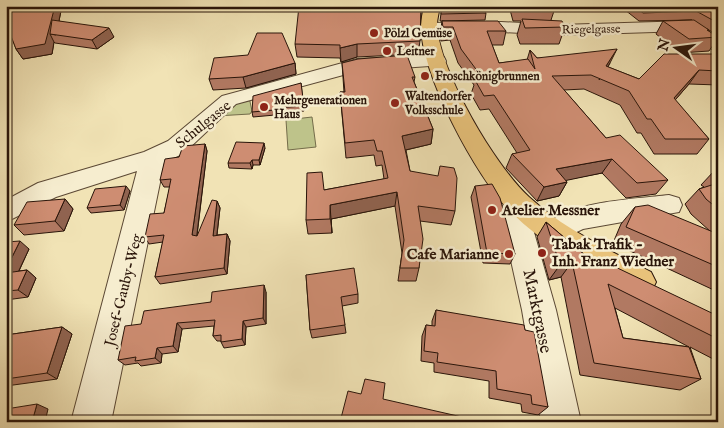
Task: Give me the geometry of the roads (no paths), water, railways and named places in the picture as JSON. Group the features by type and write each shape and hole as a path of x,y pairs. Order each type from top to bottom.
{"main road":[{"path":"432,6 428,16 429,28 437,61 466,128 503,184 518,203 592,256 661,292"}],"street":[{"name":"Riegelgasse","path":"429,28 565,30 690,26 718,45"},
{"name":"Schulgasse","path":"6,212 47,190 153,158 176,147 229,100 357,65 437,61"},
{"name":"Josef-Gauby-Weg","path":"91,422 153,158"},
{"name":"Marktgasse","path":"518,203 514,211 539,310 561,422"},
{"path":"556,231 577,219 669,205"}],"place":[{"name":"Pölzl Gemüse","path":"374,33"},
{"name":"Leitner","path":"387,51"},
{"name":"Froschkönigbrunnen","path":"425,76"},
{"name":"Waltendorfer Volksschule","path":"395,103"},
{"name":"Mehrgenerationen Haus","path":"264,107"},
{"name":"Atelier Messner","path":"492,210"},
{"name":"Tabak Trafik - Inh. Franz Wiedner","path":"542,253"},
{"name":"Cafe Marianne","path":"509,254"}]}
